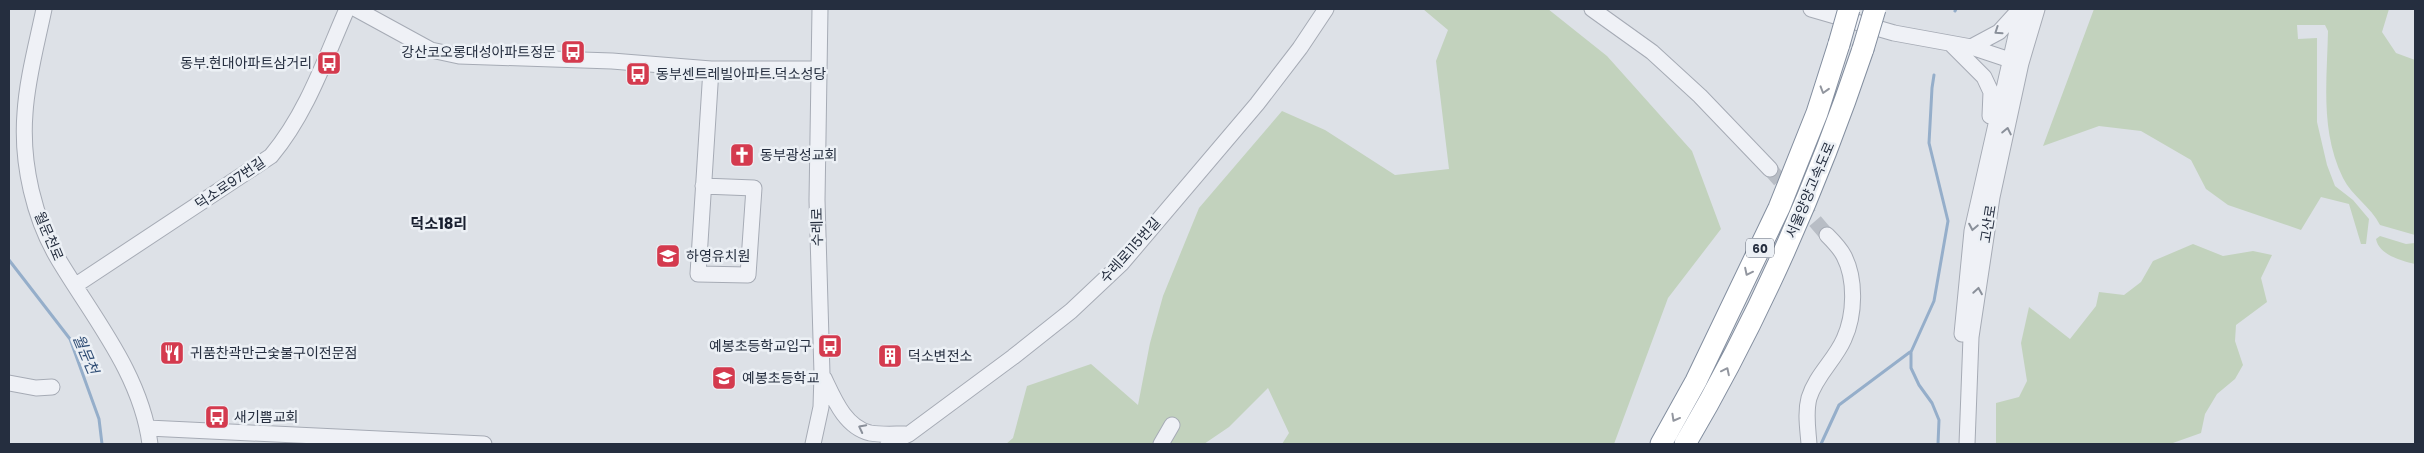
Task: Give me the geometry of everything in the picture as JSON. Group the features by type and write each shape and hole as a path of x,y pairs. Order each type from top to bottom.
{"highway":[{"name":"서울양양고속도로","path":"1661,444 1696,381 1779,208 1817,113 1849,9"},
{"name":"서울양양고속도로","path":"1685,444 1716,392 1812,191 1838,124 1875,9"}],"street":[{"name":"월문천로","path":"44,9 24,112 24,156 40,219 59,262 76,285 126,369 150,440"},
{"name":"덕소로97번길","path":"76,285 271,156 289,134 302,112 347,9"},
{"path":"356,9 431,50 459,56 612,61 711,69 818,68"},
{"name":"수레로","path":"813,444 821,407 822,374 817,239 820,9"},
{"name":"수레로115번길","path":"888,444 903,438 1071,311 1122,263 1257,104 1300,48 1326,9"},
{"path":"1592,9 1652,52 1700,96 1770,169"},
{"path":"1811,9 1894,33 1971,47 2016,61"},
{"path":"1971,47 1999,32 2021,9"},
{"name":"고산로","path":"1967,444 1970,337 2016,61 2021,9"},
{"name":"고산로","path":"1957,444 1963,321 1972,231 1990,149 2016,61 2037,9"},
{"path":"1952,45 1984,77 1991,92 1990,149"},
{"path":"704,186 754,188 748,275 698,274 711,69"},
{"path":"1809,444 1807,420 1809,399 1817,380 1844,339 1851,316 1850,274 1844,255 1828,235"},
{"path":"822,374 835,402 858,427 871,433 903,438"},
{"path":"9,383 36,388 52,387"},
{"path":"1161,444 1172,425"},
{"path":"150,440 484,444"}],"green space":[{"path":"1423,9 1548,9 1607,56 1692,151 1721,229 1668,298 1614,444 1282,444 1289,433 1268,388 1229,427 1204,444 1006,444 1013,438 1027,386 1091,364 1138,405 1150,343 1163,296 1199,208 1282,111 1325,130 1395,175 1449,169 1436,61 1448,30"},
{"path":"2094,9 2389,9 2382,32 2396,53 2415,60 2415,235 2380,225 2343,178 2331,142 2328,124 2326,87 2328,31 2325,25 2297,25 2298,39 2317,38 2317,122 2327,165 2335,186 2353,200 2369,219 2366,244 2361,244 2349,204 2321,197 2301,230 2228,205 2206,189 2191,160 2141,131 2099,126 2043,146"},
{"path":"2380,236 2406,244 2415,243 2415,264 2386,253 2378,245 2376,239"},
{"path":"2193,244 2223,256 2253,251 2272,255 2261,278 2267,302 2236,325 2235,341 2243,365 2235,379 2217,394 2205,414 2201,433 2170,444 1996,444 1996,403 2019,397 2027,381 2021,343 2029,307 2070,339 2096,306 2099,292 2124,295 2141,282 2153,261"}],"waterway":[{"path":"1934,75 1929,143 1948,221 1934,301 1911,352 1911,368 1919,385 1932,403 1939,420 1938,444"},
{"name":"월문천","path":"9,260 70,339 99,419 102,444"},
{"path":"1821,444 1839,405 1910,352"}],"tunnel":[{"path":"1770,169 1827,235"}],"place":[{"name":"강산코오롱대성아파트정문","path":"573,52"},
{"name":"동부.현대아파트삼거리","path":"329,63"},
{"name":"동부센트레빌아파트.덕소성당","path":"638,74"},
{"name":"동부광성교회","path":"742,155"},
{"name":"하영유치원","path":"668,256"},
{"name":"예봉초등학교입구","path":"830,346"},
{"name":"귀품찬곽만근숯불구이전문점","path":"172,353"},
{"name":"덕소변전소","path":"890,356"},
{"name":"예봉초등학교","path":"724,378"},
{"name":"새기쁨교회","path":"217,417"}],"district":[{"name":"덕소18리","path":"439,223"}]}
